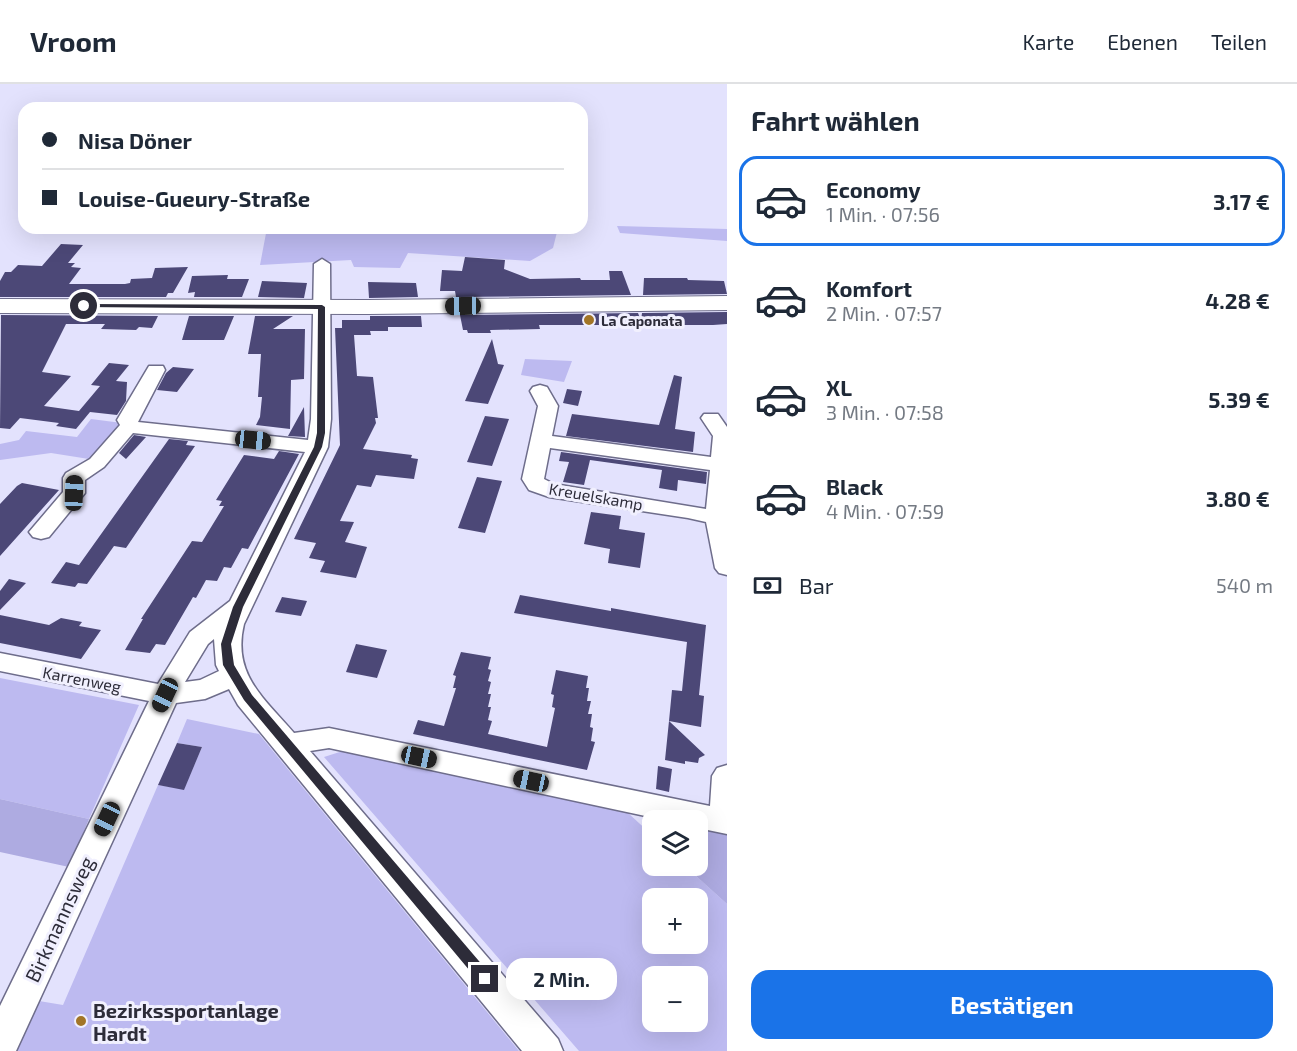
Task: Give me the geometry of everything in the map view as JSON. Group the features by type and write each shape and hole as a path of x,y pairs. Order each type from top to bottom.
{"main road":[{"path":"0,306 322,307 727,303"}],"street":[{"path":"322,264 321,433 318,447 238,607 226,644 229,665 248,698 545,1051"},
{"path":"131,427 127,420 156,370"},
{"name":"Kreuelskamp","path":"540,391 548,406 533,479 537,485 549,490 690,511 722,519"},
{"path":"711,418 723,436 720,465 727,568"},
{"path":"41,532 74,493 74,478 97,463 124,430 131,427 318,447"},
{"path":"540,441 720,465"},
{"path":"169,688 199,638 238,607"},
{"name":"Karrenweg","path":"0,662 169,688 206,689 234,675"},
{"name":"Birkmannsweg","path":"0,1046 169,688"},
{"path":"288,744 329,738 726,822 727,776"}],"shaded area":[{"path":"617,226 727,229 727,241 620,233"},
{"path":"266,234 556,234 553,248 530,261 408,253 400,268 354,267 351,260 260,265"},
{"path":"525,359 572,361 564,382 521,375"},
{"path":"91,419 122,423 89,459 51,453 0,460 0,444 19,440 26,431 77,437"},
{"path":"0,678 139,705 89,819 0,799"},
{"path":"187,719 259,734 519,1051 14,1051 39,1001 63,1005 158,785 184,789 202,747 177,743"},
{"path":"349,749 627,812 642,826 642,876 696,876 727,904 727,1051 579,1051 324,757"},
{"path":"0,799 89,819 69,867 0,852"},
{"path":"708,829 727,833 727,904 696,876 708,876"}],"building":[{"path":"61,244 83,245 68,263 75,263 71,267 81,268 69,284 125,284 130,283 131,279 152,278 155,268 188,267 173,293 168,293 166,297 0,297 0,281 5,272 11,272 18,265 42,266"},
{"path":"465,257 505,260 504,269 530,279 610,280 609,271 622,271 631,295 456,297 455,291 440,291 442,270 462,271"},
{"path":"228,275 227,279 249,279 242,297 194,297 195,292 188,293 192,276"},
{"path":"644,278 724,281 727,294 643,295"},
{"path":"262,281 307,283 304,298 258,297"},
{"path":"368,282 416,283 418,297 369,298"},
{"path":"727,312 727,324 539,325 540,329 490,330 491,333 468,333 467,330 463,330 460,315 638,313 641,321 642,313"},
{"path":"1,315 158,316 152,328 139,327 136,330 101,329 105,324 66,324 42,372 71,376 44,406 79,411 100,386 91,385 109,363 129,365 116,381 127,382 126,401 117,415 90,412 76,429 56,426 59,423 20,418 10,429 0,428"},
{"path":"189,316 234,316 224,340 182,340"},
{"path":"255,316 293,316 273,329 305,329 304,379 291,380 290,429 256,425 260,417 262,397 258,397 261,354 248,354"},
{"path":"370,316 421,316 422,327 388,327 388,331 370,331 371,335 354,335 357,376 373,377 378,418 375,418 376,423 363,449 412,455 411,458 418,459 414,479 376,475 371,487 357,485 340,521 354,522 345,542 367,547 356,578 320,572 325,561 309,558 316,543 294,539 340,445 335,328 342,328 342,320 370,320"},
{"path":"492,339 498,364 504,365 488,404 465,401"},
{"path":"173,367 194,369 177,392 157,390 166,373"},
{"path":"674,375 682,377 675,429 695,432 693,452 566,436 572,414 659,425"},
{"path":"567,389 582,391 578,406 563,403"},
{"path":"304,407 305,437 288,436"},
{"path":"485,416 509,419 492,466 467,462"},
{"path":"134,435 146,437 126,459 119,453"},
{"path":"169,439 188,441 186,445 195,446 126,548 114,546 87,584 78,583 75,587 51,583 66,562 79,565"},
{"path":"279,451 299,454 248,549 242,548 231,568 224,567 217,581 206,580 196,598 193,597 165,645 156,644 150,653 125,650 143,619 141,619 192,541 202,542 224,506 219,506 222,501 216,500 244,455 274,459"},
{"path":"561,452 707,472 706,484 678,480 677,491 659,488 662,470 590,460 584,485 563,482 569,462 559,461"},
{"path":"477,477 502,481 485,533 458,528"},
{"path":"22,483 59,490 0,556 0,504"},
{"path":"591,512 621,516 619,529 645,533 640,568 608,563 610,549 584,544"},
{"path":"9,579 26,583 0,610 0,591"},
{"path":"520,595 706,625 699,695 704,696 701,727 669,721 672,690 682,691 687,642 514,613"},
{"path":"282,597 307,601 301,616 275,612"},
{"path":"0,615 49,625 61,618 82,622 79,626 101,630 81,659 0,643"},
{"path":"356,644 387,650 377,678 346,672"},
{"path":"461,652 491,657 488,669 491,670 488,681 491,682 488,694 491,694 488,707 491,707 488,720 492,721 488,734 547,747 555,708 552,707 554,695 551,694 556,670 588,676 587,701 591,701 588,714 592,714 591,741 595,742 587,770 413,734 418,720 444,726 456,688 453,688 456,676 453,675"},
{"path":"669,721 705,755 699,758 698,763 685,761 685,764 665,760"},
{"path":"177,743 202,747 184,790 158,785"},
{"path":"658,766 672,769 669,792 656,789"}],"place":[{"name":"La Caponata","path":"589,320"},
{"name":"Bezirkssportanlage Hardt","path":"81,1021"}],"route":[{"path":"84,306 322,307 321,433 318,447 231,624 226,644 229,665 248,698 485,979"}]}
